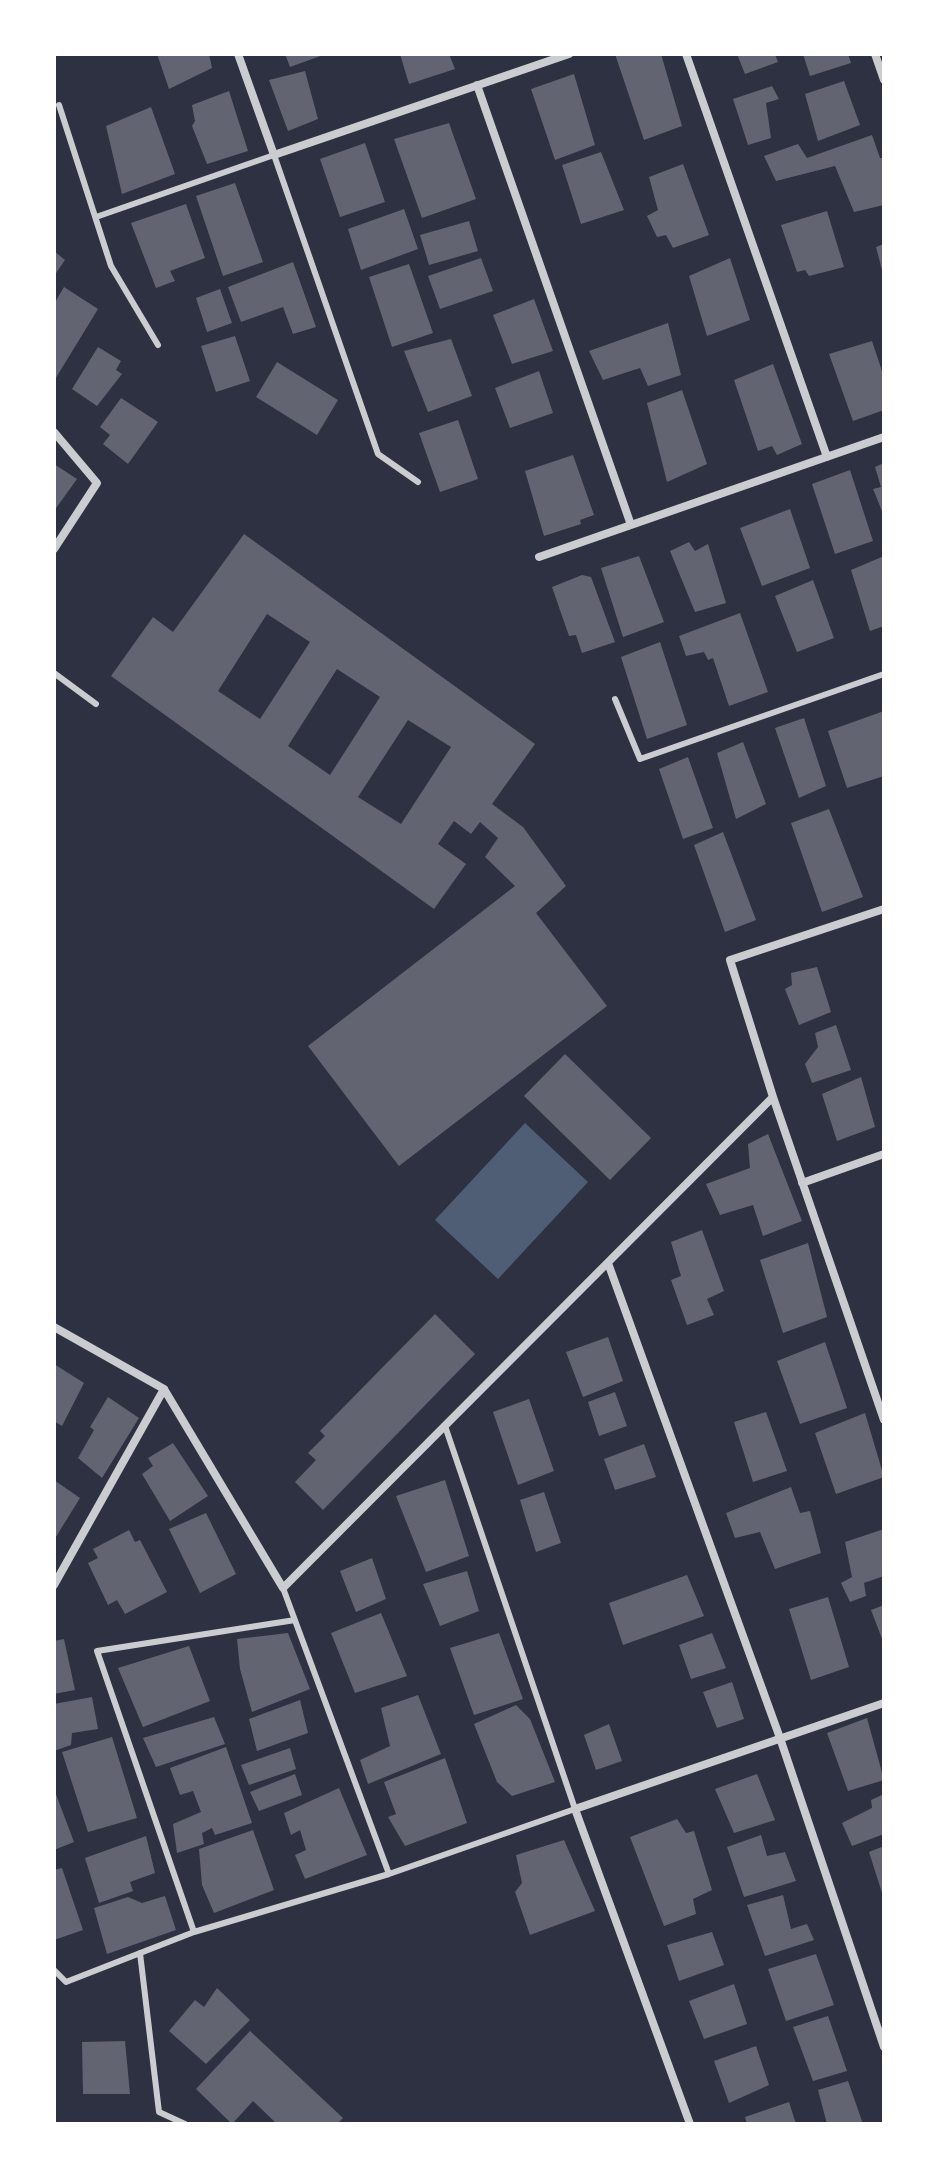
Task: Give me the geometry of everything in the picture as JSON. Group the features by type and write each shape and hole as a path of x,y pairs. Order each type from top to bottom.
{"street":[{"path":"238,54 274,155 569,54"},
{"path":"686,54 827,457"},
{"path":"875,54 884,80"},
{"path":"477,85 631,525"},
{"path":"54,432 97,483 54,549"},
{"path":"539,557 884,437"},
{"path":"884,909 730,960 773,1097 884,1420"},
{"path":"54,1327 164,1389 283,1588 773,1097"},
{"path":"802,1183 884,1154"},
{"path":"608,1263 780,1738 884,2047"},
{"path":"54,1585 164,1389"},
{"path":"690,2124 575,1809 884,1703"}],"lane":[{"path":"59,105 111,266 158,345"},
{"path":"96,217 274,155 378,454 418,482"},
{"path":"54,673 96,704"},
{"path":"615,699 640,759 884,674"},
{"path":"54,1970 66,1982 194,1932 389,1874 575,1809 445,1426"},
{"path":"283,1588 389,1874"},
{"path":"194,1932 97,1651 295,1620"},
{"path":"140,1953 159,2112 185,2124"}],"water":[{"path":"525,1123 588,1182 498,1279 435,1220"}],"building":[{"path":"157,54 209,54 212,68 169,89"},
{"path":"285,54 326,54 290,67"},
{"path":"400,54 449,54 455,69 409,84"},
{"path":"615,54 661,54 682,126 644,140"},
{"path":"737,54 775,54 778,62 745,74"},
{"path":"803,54 848,54 851,63 810,76"},
{"path":"305,71 318,119 288,131 269,80"},
{"path":"574,74 595,145 555,160 531,89"},
{"path":"844,81 860,125 818,141 805,94"},
{"path":"772,86 779,99 766,103 771,138 748,145 733,99"},
{"path":"229,91 248,151 207,164 192,126 195,121 192,105"},
{"path":"151,107 175,174 122,194 106,126"},
{"path":"449,123 476,199 422,218 394,139"},
{"path":"872,135 880,158 884,158 884,205 854,212 835,166 776,181 764,156 798,144 807,158"},
{"path":"365,143 385,202 340,217 320,159"},
{"path":"601,152 624,210 581,224 562,165"},
{"path":"683,164 709,235 673,248 666,235 657,237 647,216 658,210 649,177"},
{"path":"235,183 263,262 223,276 196,196"},
{"path":"186,204 205,258 170,271 175,281 156,288 131,223"},
{"path":"404,209 418,249 361,270 348,229"},
{"path":"827,211 844,267 809,276 805,270 797,272 781,225"},
{"path":"469,221 478,251 429,265 420,235"},
{"path":"884,244 884,274 883,274 876,247"},
{"path":"54,251 65,260 54,276"},
{"path":"481,258 493,291 440,309 428,276"},
{"path":"730,258 750,320 707,336 689,276"},
{"path":"293,262 316,327 293,334 283,307 241,322 228,287"},
{"path":"409,264 433,333 392,347 369,277"},
{"path":"64,287 98,309 54,381 54,304"},
{"path":"220,289 232,323 207,332 196,298"},
{"path":"534,299 553,351 512,364 493,315"},
{"path":"668,323 681,375 648,386 640,368 603,380 589,351"},
{"path":"235,336 250,381 216,392 201,346"},
{"path":"451,339 472,396 428,412 404,351"},
{"path":"872,341 884,377 884,410 853,421 829,354"},
{"path":"98,347 121,361 116,370 122,374 97,406 72,389"},
{"path":"277,362 338,400 317,435 256,397"},
{"path":"773,364 802,444 777,455 772,446 758,451 734,380"},
{"path":"539,371 553,413 510,428 495,388"},
{"path":"682,390 707,464 667,482 647,403"},
{"path":"121,398 158,422 128,464 103,444 110,435 100,427"},
{"path":"458,420 478,479 440,492 419,433"},
{"path":"573,455 594,515 580,520 581,524 544,536 525,471"},
{"path":"884,463 884,516 873,489 881,487 875,467"},
{"path":"54,464 77,479 54,511"},
{"path":"850,470 873,541 835,554 812,484"},
{"path":"790,509 810,568 762,586 740,528"},
{"path":"244,534 535,744 492,804 523,827 566,886 536,913 607,1006 399,1166 308,1046 515,886 485,857 498,838 480,822 471,834 454,821 438,844 466,864 434,909 111,676 153,617 173,632","holes":["267,614 310,642 260,719 218,691","337,669 380,697 330,775 288,746","408,720 451,747 401,824 358,797"]},
{"path":"689,542 695,551 708,544 726,603 695,612 670,551"},
{"path":"639,556 664,622 623,637 601,568"},
{"path":"884,556 884,626 870,631 851,570"},
{"path":"582,575 591,577 615,642 582,653 576,635 569,636 552,587"},
{"path":"813,580 834,638 797,652 775,596"},
{"path":"740,613 768,692 729,706 713,658 708,660 704,652 686,656 679,636"},
{"path":"660,642 687,725 647,739 621,657"},
{"path":"884,711 884,776 847,788 828,731"},
{"path":"804,718 826,786 799,798 775,728"},
{"path":"743,742 766,804 736,819 717,753"},
{"path":"688,757 713,828 683,839 659,769"},
{"path":"829,809 863,897 822,912 791,823"},
{"path":"723,832 756,920 725,932 694,845"},
{"path":"817,967 831,1012 799,1025 785,989 792,985 791,973"},
{"path":"836,1025 851,1070 812,1083 805,1064 818,1047 815,1033"},
{"path":"565,1054 651,1138 610,1180 524,1096"},
{"path":"861,1077 875,1127 837,1141 822,1094"},
{"path":"768,1134 802,1221 763,1236 753,1205 720,1215 706,1184 750,1168 748,1144"},
{"path":"702,1230 724,1291 707,1299 714,1315 687,1325 671,1280 681,1276 671,1242"},
{"path":"808,1243 827,1317 783,1333 760,1260"},
{"path":"435,1314 475,1354 323,1510 295,1482 316,1460 308,1453 325,1436 320,1431"},
{"path":"608,1337 623,1381 583,1397 566,1352"},
{"path":"825,1342 847,1408 800,1424 777,1361"},
{"path":"54,1364 84,1383 62,1426 54,1421"},
{"path":"615,1392 627,1426 599,1436 588,1402"},
{"path":"108,1397 139,1418 102,1478 78,1458 94,1430 90,1427"},
{"path":"529,1399 554,1471 518,1485 493,1412"},
{"path":"766,1412 787,1471 753,1482 734,1422"},
{"path":"865,1413 884,1477 836,1494 815,1433"},
{"path":"173,1443 208,1496 170,1521 142,1474 153,1466 148,1458"},
{"path":"644,1444 656,1477 615,1490 604,1459"},
{"path":"54,1480 80,1498 54,1540"},
{"path":"445,1480 469,1556 426,1572 396,1496"},
{"path":"791,1487 800,1513 810,1511 821,1553 775,1569 760,1532 735,1538 726,1513"},
{"path":"544,1492 561,1543 536,1552 520,1500"},
{"path":"206,1513 236,1574 200,1593 169,1529"},
{"path":"884,1529 884,1576 864,1583 866,1596 850,1602 841,1583 852,1577 845,1542"},
{"path":"129,1530 135,1542 140,1540 167,1592 125,1614 117,1600 108,1605 88,1563 98,1558 93,1549"},
{"path":"372,1558 386,1599 356,1612 340,1571"},
{"path":"467,1571 479,1611 440,1626 423,1584"},
{"path":"687,1575 704,1616 623,1645 609,1603"},
{"path":"828,1597 849,1667 811,1680 789,1609"},
{"path":"884,1605 884,1644 871,1610"},
{"path":"381,1613 407,1676 355,1693 331,1633"},
{"path":"288,1633 310,1689 252,1712 240,1669 237,1639"},
{"path":"499,1633 523,1699 474,1715 450,1648"},
{"path":"712,1633 726,1668 691,1679 679,1645"},
{"path":"64,1639 75,1690 54,1694 54,1641"},
{"path":"189,1646 210,1701 143,1727 118,1668"},
{"path":"732,1682 744,1719 717,1728 703,1692"},
{"path":"418,1695 441,1754 368,1784 360,1760 390,1746 381,1708"},
{"path":"92,1697 98,1729 72,1733 71,1745 54,1751 54,1704"},
{"path":"300,1700 308,1733 257,1751 249,1719"},
{"path":"516,1705 530,1719 555,1782 512,1796 497,1782 474,1724"},
{"path":"214,1717 225,1744 156,1767 143,1738"},
{"path":"867,1718 884,1780 848,1791 827,1733"},
{"path":"609,1724 622,1761 596,1770 584,1735"},
{"path":"112,1737 137,1818 88,1832 62,1752"},
{"path":"226,1747 252,1823 215,1835 212,1828 202,1833 204,1844 177,1853 173,1824 201,1812 193,1791 180,1795 170,1768"},
{"path":"290,1748 296,1769 249,1785 241,1765"},
{"path":"445,1758 467,1823 405,1846 388,1817 396,1814 384,1782"},
{"path":"295,1774 302,1795 259,1811 250,1792"},
{"path":"757,1774 775,1820 734,1833 715,1789"},
{"path":"339,1788 367,1855 305,1879 295,1855 306,1850 300,1830 291,1835 284,1813"},
{"path":"54,1789 74,1842 54,1850"},
{"path":"884,1794 884,1834 852,1846 842,1823 872,1808 871,1800"},
{"path":"677,1819 686,1833 694,1831 712,1890 693,1899 696,1914 664,1926 630,1837"},
{"path":"253,1830 274,1890 214,1913 202,1885 199,1849"},
{"path":"761,1835 767,1856 785,1852 796,1881 744,1897 727,1847"},
{"path":"146,1836 155,1873 130,1882 133,1891 99,1903 85,1858"},
{"path":"564,1840 595,1911 530,1935 515,1892 522,1883 516,1855"},
{"path":"884,1846 884,1896 883,1896 869,1852"},
{"path":"62,1868 83,1930 54,1940 54,1870"},
{"path":"783,1895 791,1929 807,1924 814,1940 765,1956 747,1905"},
{"path":"165,1896 176,1930 107,1954 94,1908 128,1897 142,1903"},
{"path":"712,1932 724,1965 679,1981 667,1945"},
{"path":"816,1954 834,2005 786,2021 768,1969"},
{"path":"734,1984 747,2024 704,2039 689,2001"},
{"path":"217,1988 250,2020 206,2064 169,2031 195,2000 204,2007"},
{"path":"828,2016 847,2071 813,2081 793,2027"},
{"path":"250,2031 343,2118 337,2124 277,2124 253,2101 232,2124 196,2089"},
{"path":"125,2041 130,2094 83,2094 82,2042"},
{"path":"756,2046 769,2085 729,2103 714,2061"},
{"path":"848,2081 863,2124 827,2124 818,2090"},
{"path":"789,2102 796,2124 747,2124 745,2117"}]}
